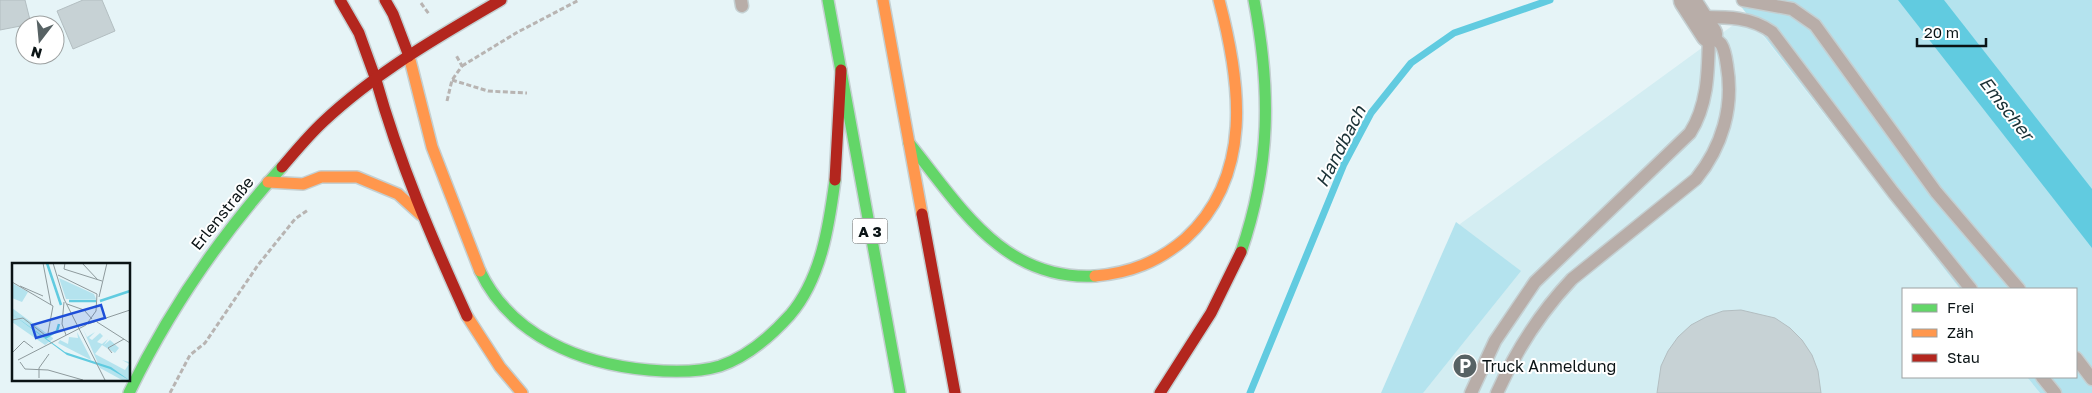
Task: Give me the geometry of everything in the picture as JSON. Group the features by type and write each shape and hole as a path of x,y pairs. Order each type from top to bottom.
{"main road":[{"path":"340,0 359,33 376,80 392,138 468,319 500,367 522,393"},
{"path":"385,0 393,14 409,56 432,147 473,254 491,291 516,320 547,342 580,356 617,366 652,371 705,368 728,363 745,354 773,333 798,304 816,272 828,229 832,202 840,70"},
{"name":"Erlenstraße","path":"129,393 149,348 196,271 268,182 323,122 376,80 442,33 501,0"},
{"name":"A 3","path":"828,0 900,393"},
{"path":"883,0 955,393"},
{"path":"909,143 988,238 1011,256 1037,269 1077,277 1106,275 1126,272 1156,260 1183,243 1207,217 1222,193 1231,169 1236,145 1237,98 1233,59 1219,0"},
{"path":"1160,393 1225,288 1251,226 1260,193 1268,137 1268,99 1260,24 1254,0"},
{"path":"268,182 303,184 321,177 358,177 398,194 424,218"}],"lane":[{"path":"1743,0 1792,9 1815,25 1936,192 2019,288"},
{"path":"1698,17 1744,19 1763,25 1772,32 1893,192 1971,288"},
{"path":"1471,393 1495,341 1535,282 1690,133 1700,117 1705,89 1698,17"},
{"path":"1497,393 1522,345 1540,316 1555,297 1572,279 1696,179 1708,164 1727,116 1730,93 1722,45 1698,17"},
{"path":"2077,359 2092,379"},
{"path":"2043,378 2056,393"}],"path":[{"path":"462,66 516,33 579,0"},
{"path":"452,80 488,91 527,93"},
{"path":"170,393 190,355 205,343 258,265 295,219 313,206"}],"shaded area":[{"path":"1736,0 2092,0 2092,393 2040,393 2028,378 2077,378 2077,288 1959,288"},
{"path":"1747,15 1959,288 1902,288 1902,378 2028,378 2040,393 1388,393 1460,224"},
{"path":"1456,222 1521,271 1423,393 1381,393"}],"water":[{"name":"Emscher","path":"1898,0 1944,0 2092,189 2092,248"}],"building":[{"path":"0,0 25,0 29,15 15,15 15,27 0,30"},
{"path":"83,0 102,0 115,31 73,49 65,30 65,15 59,15 57,11"},
{"path":"1741,310 1775,318 1790,328 1802,340 1812,355 1818,371 1821,393 1657,393 1661,366 1668,351 1678,337 1691,325 1706,317 1723,311"}],"waterway":[{"name":"Handbach","path":"1250,393 1344,164 1371,113 1411,63 1454,33 1550,0"}],"traffic: fast":[{"path":"828,0 900,393"},
{"path":"1241,252 1258,188 1263,158 1265,127 1263,65 1254,0"},
{"path":"909,143 966,214 1009,253 1034,266 1063,274 1095,276"},
{"path":"129,393 161,332 197,275 259,193 282,167"},
{"path":"480,271 493,294 510,313 529,329 551,343 574,353 623,367 649,370 702,370 720,366 740,357 767,338 783,323 801,301 822,251 835,180"}],"traffic: slow":[{"path":"883,0 922,214"},
{"path":"1095,276 1132,269 1154,260 1175,247 1185,239 1207,214 1223,187 1232,157 1236,127 1236,95 1233,63 1219,0"},
{"path":"409,56 432,147 480,271"},
{"path":"268,182 303,184 321,177 357,177 398,194 421,215"},
{"path":"467,316 500,367 522,393"}],"traffic: jam":[{"path":"340,0 359,33 376,80"},
{"path":"385,0 393,14 409,56"},
{"path":"282,167 317,127 364,87 408,56 501,0"},
{"path":"835,180 841,70"},
{"path":"376,80 395,141 417,200 467,316"},
{"path":"922,214 955,393"},
{"path":"1160,393 1211,313 1241,252"}],"place":[{"name":"Truck Anmeldung","path":"1465,366"}]}
